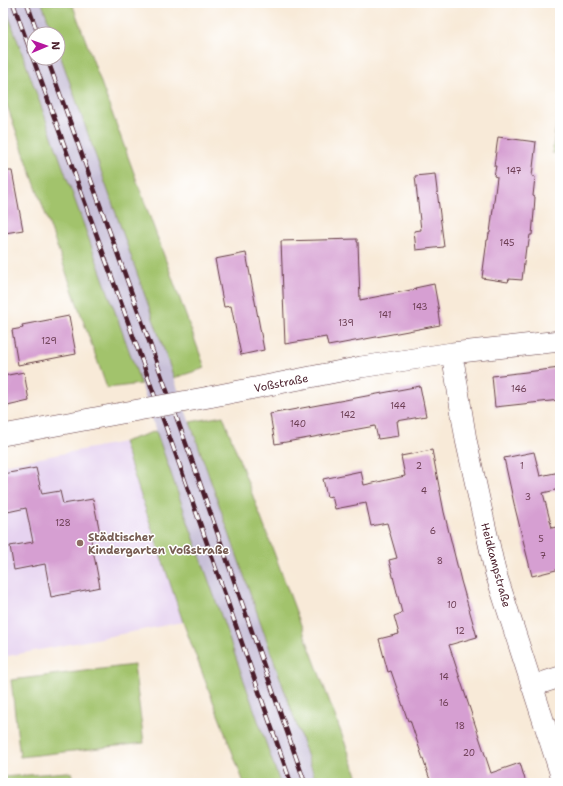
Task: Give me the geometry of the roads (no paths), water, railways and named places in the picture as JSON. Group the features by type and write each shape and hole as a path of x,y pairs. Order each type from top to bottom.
{"street":[{"name":"Voßstraße","path":"3,435 361,367 452,353 560,341"},
{"name":"Heidkampstraße","path":"452,353 466,440 495,571 560,772"},
{"path":"532,686 560,677"}],"railway":[{"path":"13,3 181,469 291,783"},
{"path":"27,3 35,26"},
{"path":"50,66 194,466 305,783"}],"place":[{"name":"Städtischer Kindergarten Voßstraße","path":"80,543"}]}
